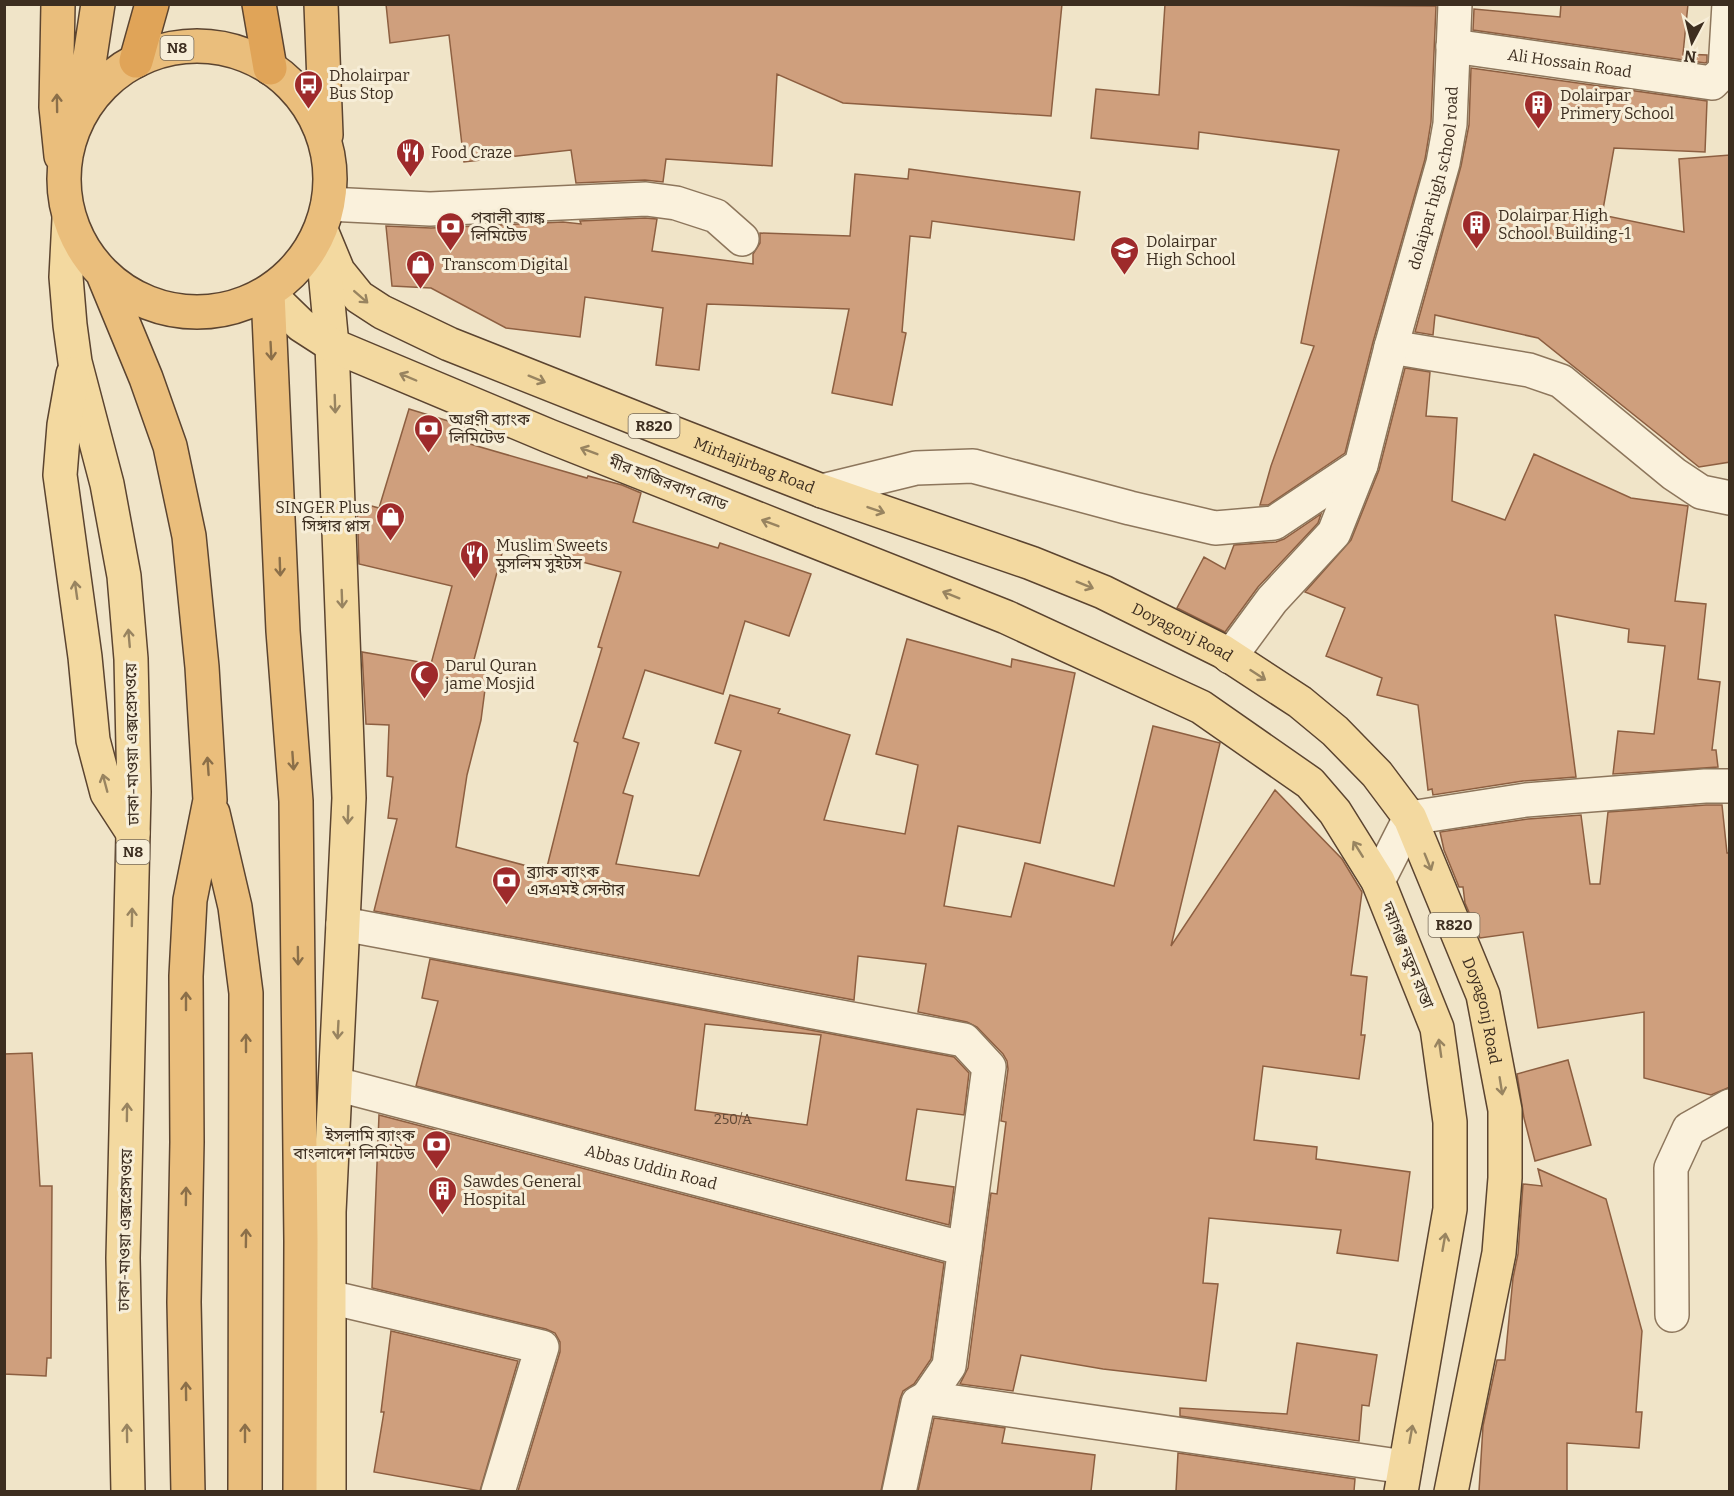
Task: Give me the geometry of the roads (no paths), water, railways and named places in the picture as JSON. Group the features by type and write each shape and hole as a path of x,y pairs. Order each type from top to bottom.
{"highway":[{"path":"58,4 56,107 63,182"},
{"name":"N8","path":"82,111 98,4"},
{"name":"N8","path":"136,61 152,4"},
{"path":"259,4 270,69"},
{"name":"N8","path":"321,4 327,151"},
{"name":"ঢাকা-মাওয়া এক্সপ্রেসওয়ে","path":"193,46 223,49 251,57 288,81 315,117 329,159 325,217 312,249 299,267 268,292 243,304 217,311 190,312 164,309 140,299 103,274 82,248 69,219 63,182 68,146 82,111 105,82 136,61 164,50 193,46"},
{"path":"103,274 146,378 170,446 189,536 202,667 210,800 235,907 246,993 245,1491"},
{"path":"268,292 283,631 296,801 301,1241 300,1491"},
{"path":"188,1491 184,1302 187,1142 186,976 190,900 210,800"}],"main road":[{"path":"325,217 349,798 329,1212 329,1491"},
{"name":"Mirhajirbag Road","path":"325,217 338,271 359,297 382,312 460,348 822,491 1031,563"},
{"name":"ঢাকা-মাওয়া এক্সপ্রেসওয়ে","path":"69,219 66,277 75,362 107,484 124,576 131,659 134,792 123,1258 128,1491"},
{"name":"মীর হাজিরবাগ রোড","path":"268,292 301,325 332,345 549,436 1006,617"},
{"path":"75,362 64,425 60,475 65,522 85,657 93,740 107,793 133,833"},
{"path":"803,536 822,491"},
{"name":"Doyagonj Road","path":"1031,563 1103,592 1230,657 1300,702 1335,731 1377,774 1410,818 1483,995 1505,1110 1505,1178 1499,1253 1451,1491"},
{"name":"দয়াগঞ্জ নতুন রাস্তা","path":"1006,617 1201,707 1310,783 1335,812 1378,881 1437,1028 1450,1122 1450,1209 1403,1479"}],"street":[{"name":"dolaipar high school road","path":"1230,657 1272,600 1334,534 1361,465 1391,346 1443,163 1450,124 1455,4"},
{"name":"Ali Hossain Road","path":"1453,46 1712,83 1725,70 1729,4"},
{"path":"325,217 430,209 646,199 676,203 716,216 742,239"},
{"path":"1391,346 1529,370 1561,381 1674,474 1701,492 1730,498"},
{"path":"822,491 916,468 973,466 1215,528 1274,523 1361,465"},
{"path":"1378,881 1410,818 1526,800 1730,786"},
{"path":"343,924 964,1040 989,1067 949,1366 927,1398 918,1403 899,1491"},
{"name":"Abbas Uddin Road","path":"336,1084 965,1249"},
{"path":"1672,1315 1671,1168 1689,1129 1730,1106"},
{"path":"329,1297 542,1347 498,1491"},
{"path":"927,1398 1403,1479"}],"place":[{"name":"Dholairpar Bus Stop","path":"308,110"},
{"name":"Dolairpar Primery School","path":"1539,130"},
{"name":"Food Craze","path":"410,178"},
{"name":"Dolairpar High School. Building-1","path":"1477,250"},
{"name":"পূবালী ব্যাঙ্ক লিমিটেড","path":"450,252"},
{"name":"Dolairpar High School","path":"1125,276"},
{"name":"Transcom Digital","path":"421,290"},
{"name":"অগ্রণী ব্যাংক লিমিটেড","path":"428,454"},
{"name":"SINGER Plus সিঙ্গার প্লাস","path":"391,542"},
{"name":"Muslim Sweets মুসলিম সুইটস","path":"475,580"},
{"name":"Darul Quran jame Mosjid","path":"424,700"},
{"name":"ব্র্যাক ব্যাংক এসএমই সেন্টার","path":"506,906"},
{"name":"ইসলামি ব্যাংক বাংলাদেশ লিমিটেড","path":"436,1170"},
{"name":"Sawdes General Hospital","path":"442,1216"}]}
